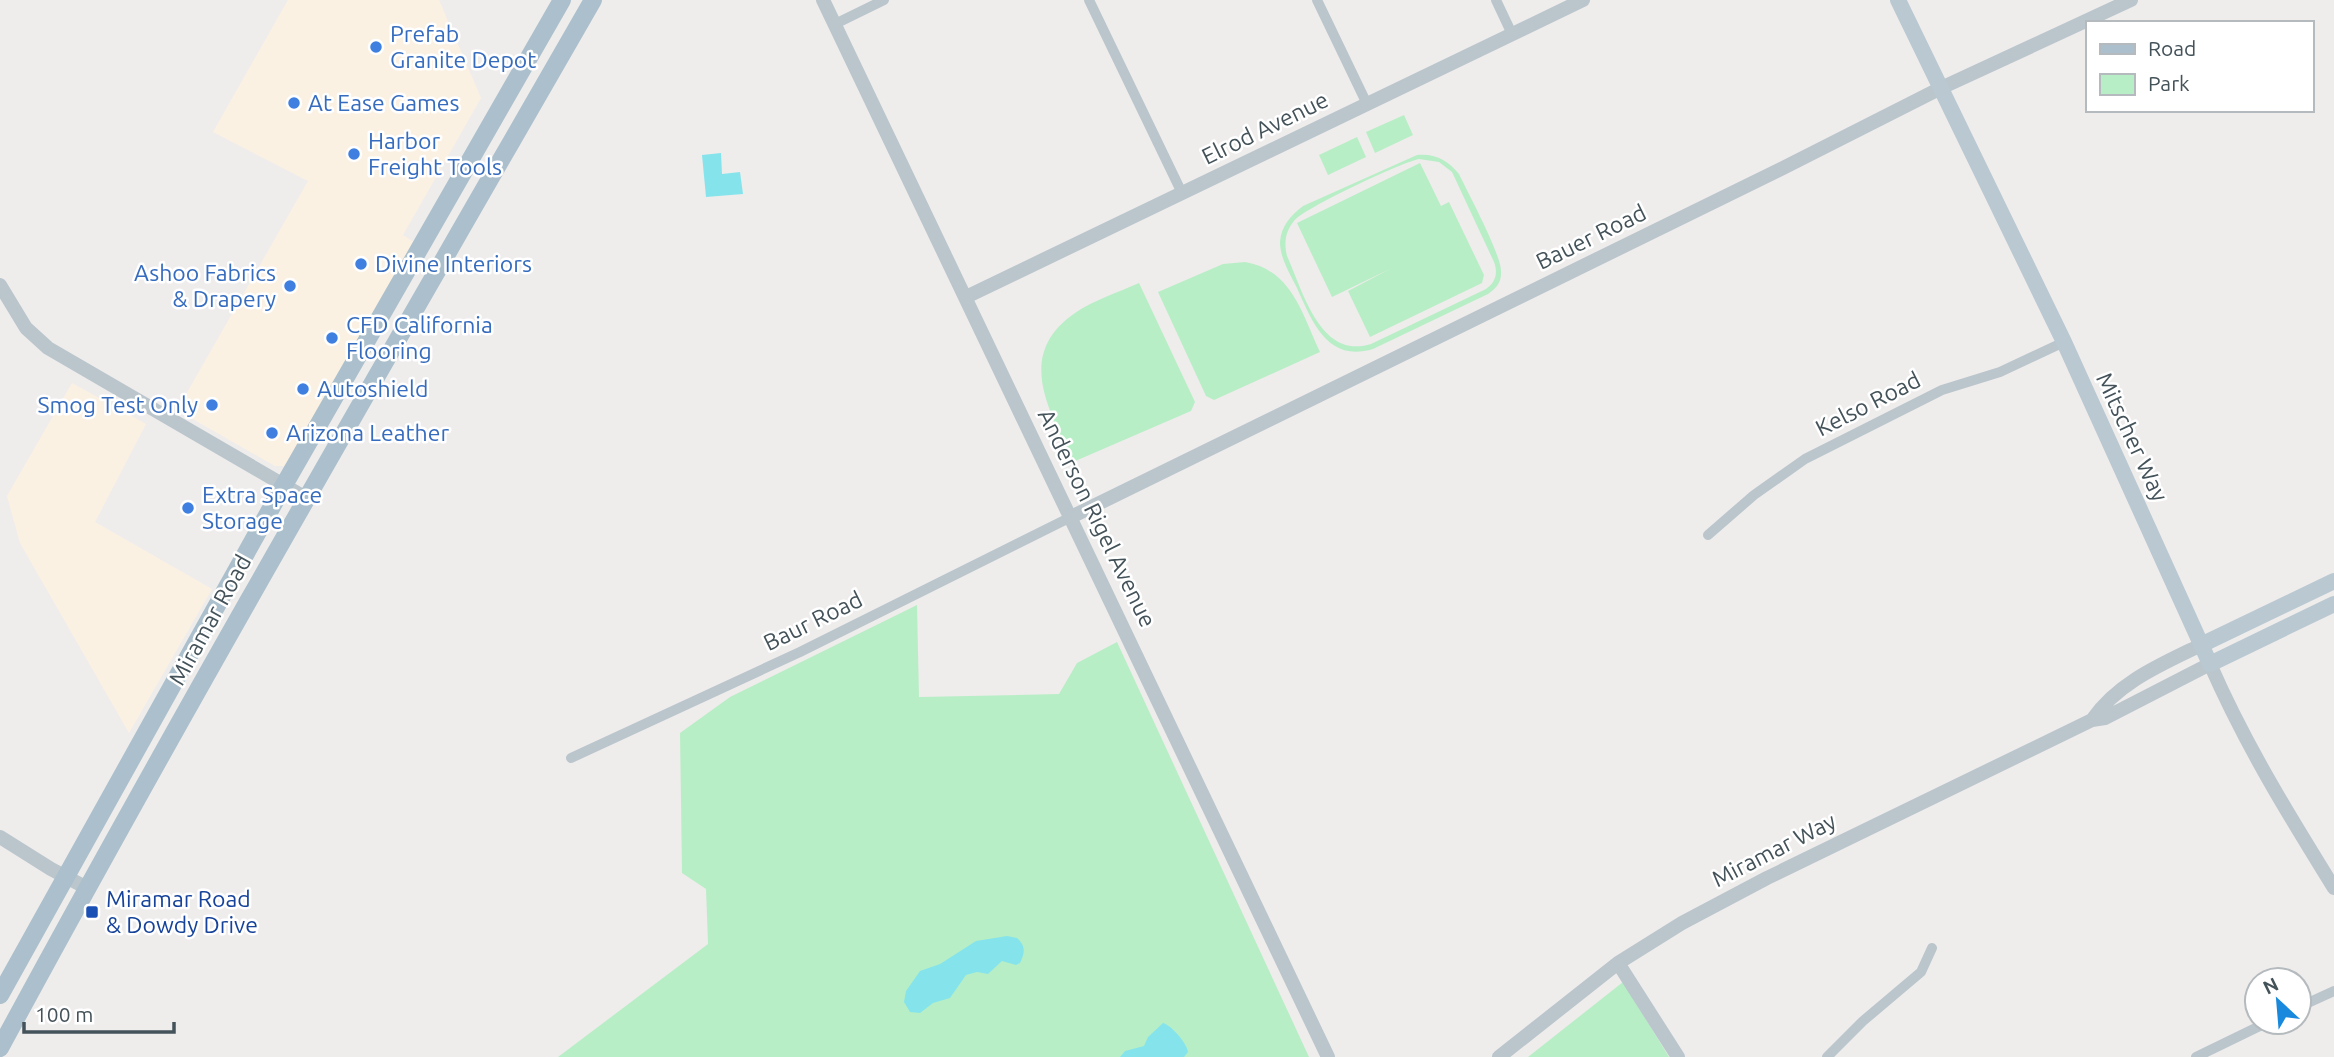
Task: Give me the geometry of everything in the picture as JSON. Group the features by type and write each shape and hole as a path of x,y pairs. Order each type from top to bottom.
{"main road":[{"name":"Miramar Road","path":"0,995 284,485 562,0"},
{"name":"Miramar Road","path":"0,1048 306,498 593,0"},
{"name":"Mitscher Way","path":"1898,0 2064,342 2210,664"},
{"name":"Miramar Way","path":"2203,644 2334,581"},
{"name":"Miramar Way","path":"2210,664 2334,604"}],"street":[{"name":"Anderson Rigel Avenue","path":"823,0 1328,1057"},
{"path":"835,24 884,0"},
{"path":"1089,0 1182,193"},
{"path":"1317,0 1367,104"},
{"path":"1496,0 1512,34"},
{"name":"Elrod Avenue","path":"966,297 1583,0"},
{"name":"Bauer Road","path":"1071,517 1941,88 2131,0"},
{"path":"0,285 26,328 48,348 306,498"},
{"name":"Kelso Road","path":"1709,535 1754,495 1805,459 1942,390 2000,372 2064,342"},
{"name":"Baur Road","path":"571,758 800,652 1071,517"},
{"name":"Miramar Way","path":"2092,720 2100,709 2141,674 2203,644"},
{"name":"Miramar Way","path":"1499,1057 1618,963 1682,923 1767,878 2092,720 2105,718 2210,664"},
{"name":"Mitscher Way","path":"2210,664 2227,702 2286,813 2334,888"},
{"path":"0,836 87,888"},
{"path":"1827,1057 1863,1021 1921,972 1932,948"},
{"path":"1618,963 1678,1057"},
{"path":"2313,1001 2334,991"},
{"path":"2196,1057 2243,1034"}],"shaded area":[{"path":"288,0 439,0 481,98 403,235 414,242 291,459 284,466 275,466 177,410 308,181 213,132"},
{"path":"72,383 146,424 95,522 212,589 129,733 20,543 7,496"}],"green space":[{"path":"1404,115 1413,135 1375,153 1366,132"},
{"path":"1357,137 1366,157 1328,175 1319,155"},
{"path":"1417,155 1440,158 1459,174 1483,223 1500,263 1499,282 1488,294 1373,349 1357,352 1344,350 1323,336 1309,313 1282,254 1282,231 1291,217 1303,206","holes":["1419,159 1439,162 1452,172 1494,262 1494,280 1486,289 1371,344 1353,346 1339,342 1326,332 1316,319 1287,256 1286,238 1291,225 1315,206 1393,169"]},
{"path":"1420,163 1441,206 1449,202 1484,275 1482,283 1370,337 1348,291 1390,269 1332,297 1297,223"},
{"path":"1245,262 1274,274 1285,284 1301,309 1320,352 1214,400 1206,396 1158,292 1223,264"},
{"path":"1139,283 1195,402 1191,411 1073,462 1047,404 1042,384 1041,365 1046,347 1056,329 1075,313"},
{"path":"917,605 919,697 1059,694 1077,663 1117,642 1309,1057 558,1057 708,944 706,889 682,873 680,733 730,697"},
{"path":"1623,982 1669,1057 1528,1057"}],"water":[{"path":"721,153 722,174 740,172 743,194 706,197 702,155"},
{"path":"1007,936 1017,938 1022,944 1024,953 1020,963 1016,965 1002,961 988,974 977,972 966,975 950,998 933,1003 920,1013 910,1012 904,1002 906,991 920,971 940,964 976,941"},
{"path":"1163,1023 1185,1044 1188,1052 1184,1057 1120,1057 1125,1051 1144,1046 1148,1037"}],"place":[{"name":"Prefab Granite Depot","path":"376,47"},
{"name":"At Ease Games","path":"294,103"},
{"name":"Harbor Freight Tools","path":"354,154"},
{"name":"Divine Interiors","path":"361,264"},
{"name":"Ashoo Fabrics & Drapery","path":"290,286"},
{"name":"CFD California Flooring","path":"332,338"},
{"name":"Autoshield","path":"303,389"},
{"name":"Smog Test Only","path":"212,405"},
{"name":"Arizona Leather","path":"272,433"},
{"name":"Extra Space Storage","path":"188,508"},
{"name":"Miramar Road & Dowdy Drive","path":"92,912"}]}
